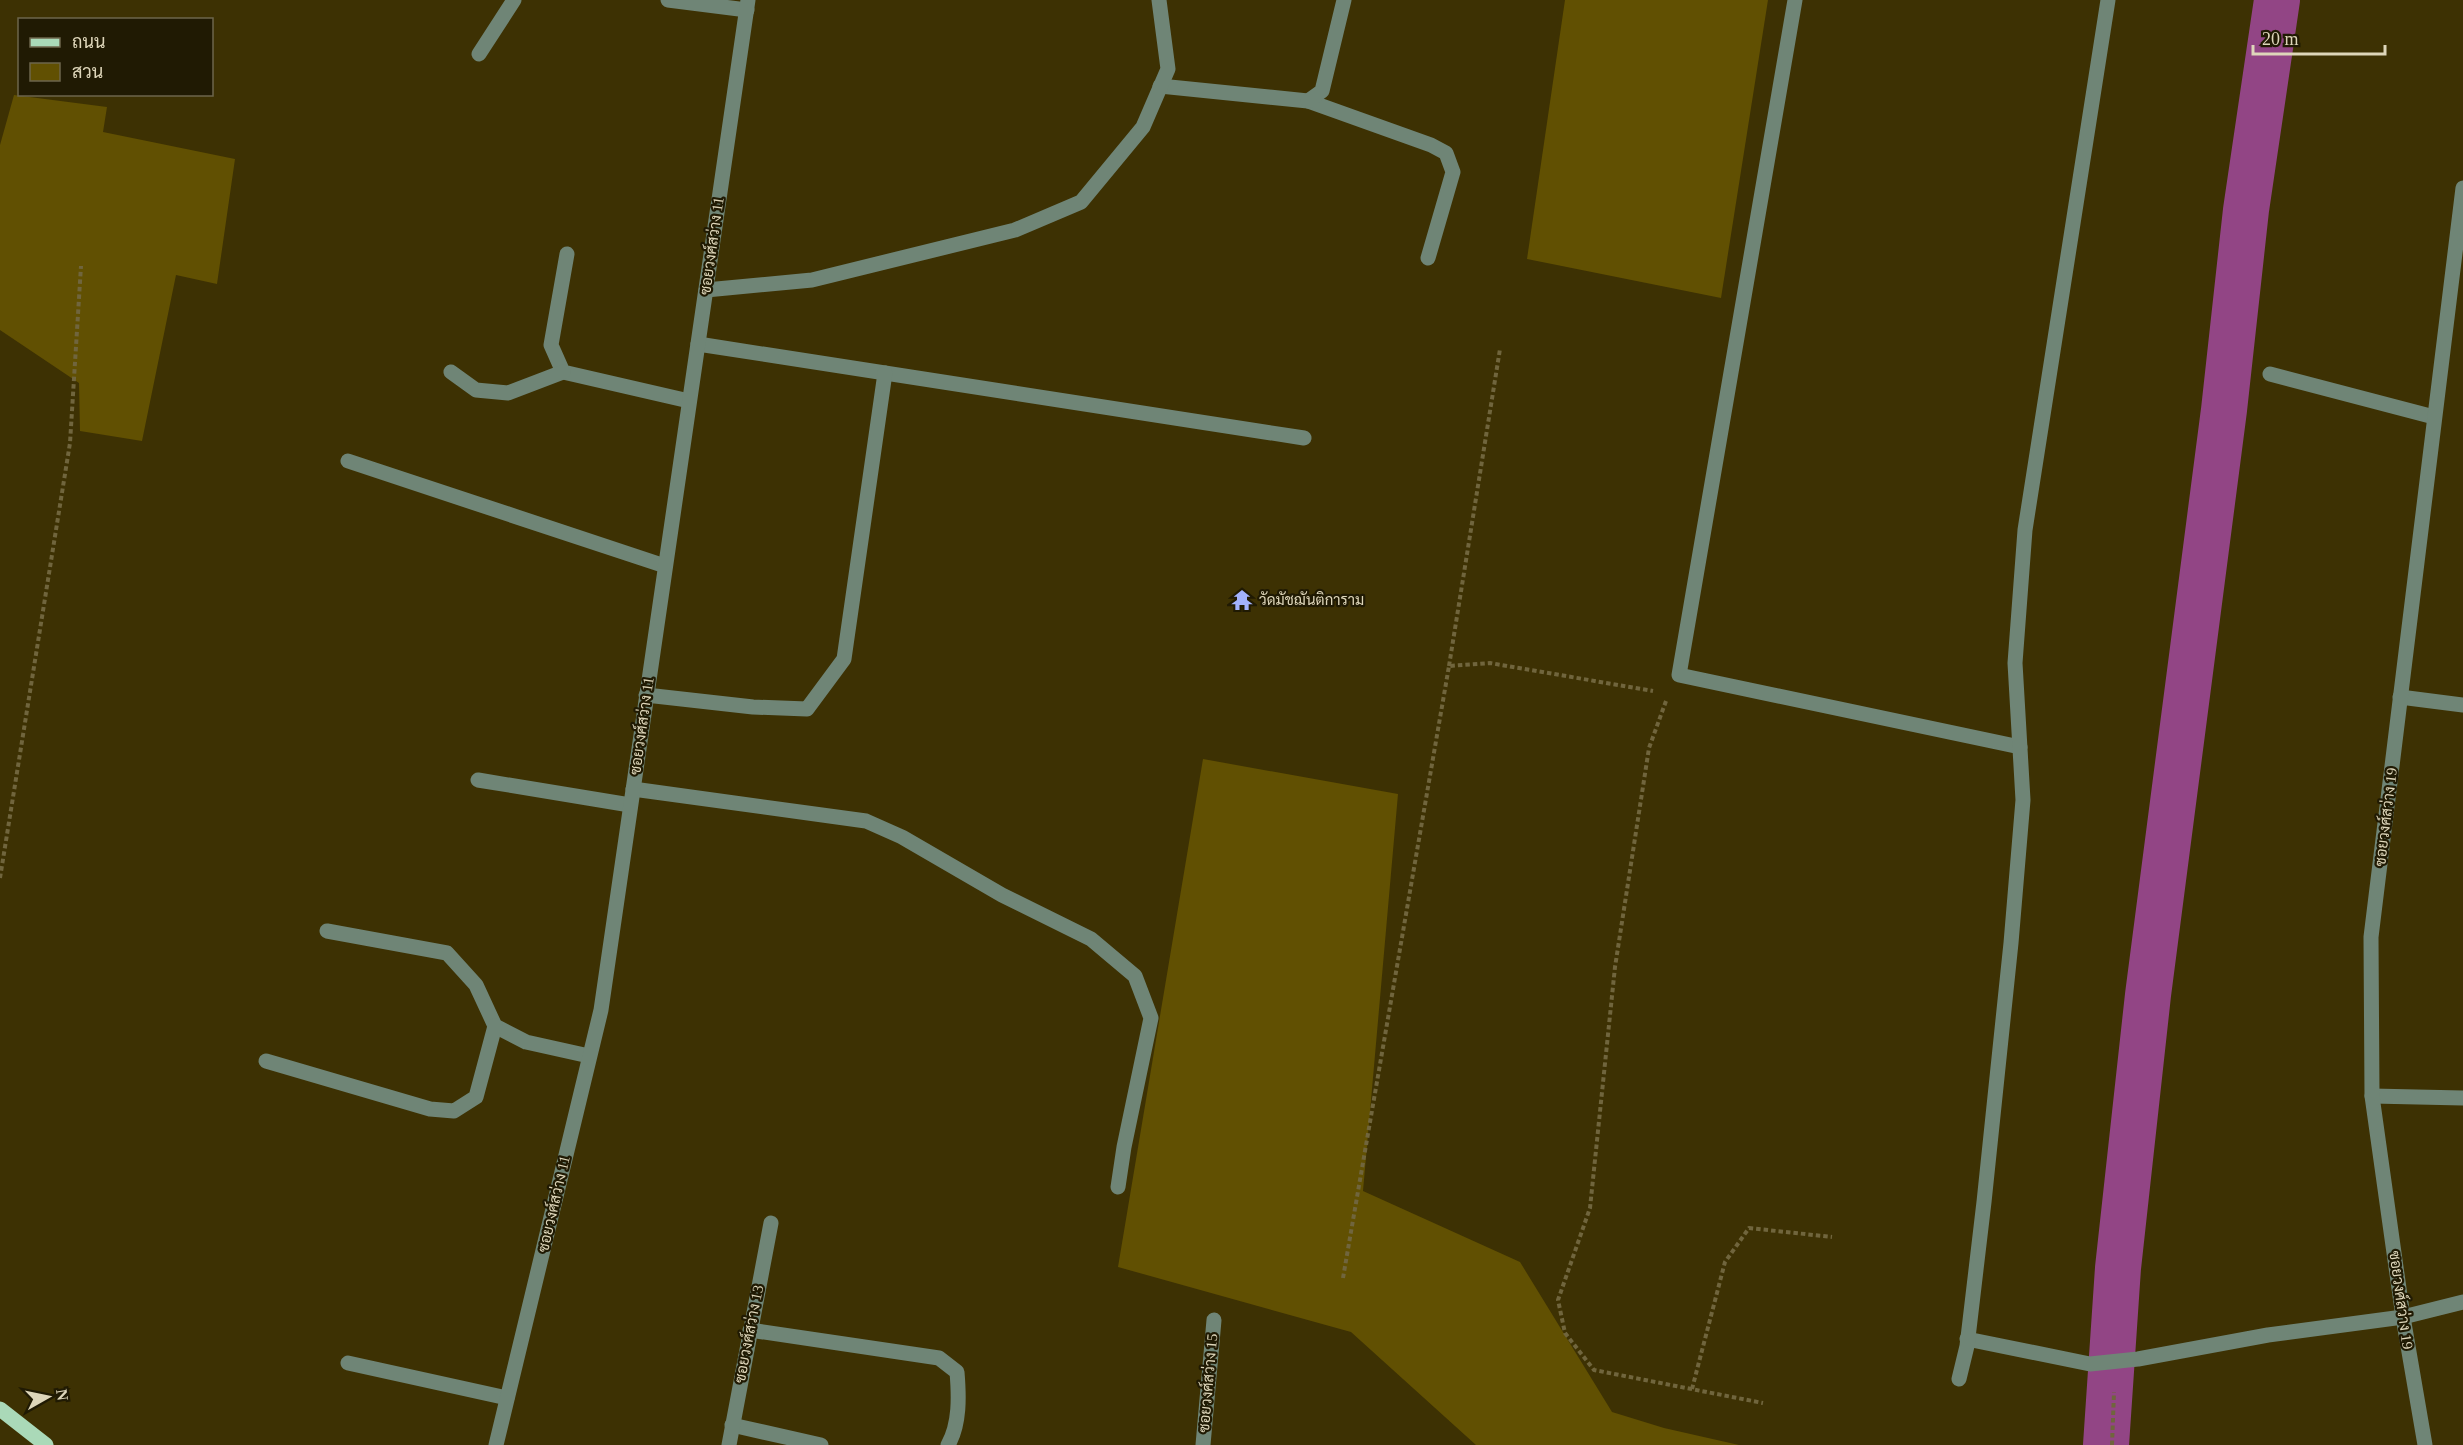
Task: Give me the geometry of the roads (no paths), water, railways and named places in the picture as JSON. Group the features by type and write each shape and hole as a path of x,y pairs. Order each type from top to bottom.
{"main road":[{"path":"0,1409 46,1445"}],"street":[{"path":"479,54 514,0"},
{"path":"668,0 747,5"},
{"path":"706,290 812,280 1016,230 1081,202 1143,127 1168,69 1159,0"},
{"path":"1308,101 1322,91 1344,0"},
{"path":"1795,0 1679,675 2020,747"},
{"path":"1959,1379 1967,1339 2011,943 2023,800 2015,663 2025,530 2108,0"},
{"name":"ซอยวงศ์สว่าง 11","path":"496,1445 601,1010 747,5"},
{"path":"1160,86 1308,101 1431,145 1446,153 1453,172 1428,258"},
{"name":"ซอยวงศ์สว่าง 19","path":"2425,1445 2403,1317 2373,1096 2371,937 2463,188"},
{"path":"562,372 551,345 567,254"},
{"path":"698,344 1304,438"},
{"path":"451,372 476,390 508,393 562,372 689,401"},
{"path":"646,695 753,707 807,709 844,658 885,373"},
{"path":"2270,374 2434,417"},
{"path":"348,460 665,566"},
{"path":"2400,697 2463,705"},
{"path":"478,780 630,805"},
{"path":"633,789 866,821 902,837 1002,895 1091,939 1135,976 1151,1018 1118,1187"},
{"path":"327,931 447,953 476,985 495,1026 526,1042 589,1056"},
{"path":"266,1061 430,1109 454,1111 476,1097 495,1026"},
{"path":"2373,1096 2463,1098"},
{"name":"ซอยวงศ์สว่าง 13","path":"729,1445 771,1223"},
{"path":"1967,1339 2090,1364 2138,1359 2268,1335 2403,1317 2463,1302"},
{"name":"ซอยวงศ์สว่าง 15","path":"1203,1445 1214,1320"},
{"path":"750,1330 939,1359 957,1372 960,1401 952,1438 948,1445"},
{"path":"348,1363 507,1398"},
{"path":"732,1425 821,1445"}],"waterway":[{"path":"2106,1445 2118,1268 2148,995 2224,410 2246,210 2277,0"}],"place":[{"name":"วัดมัชฌันติการาม","path":"1242,600"}]}
